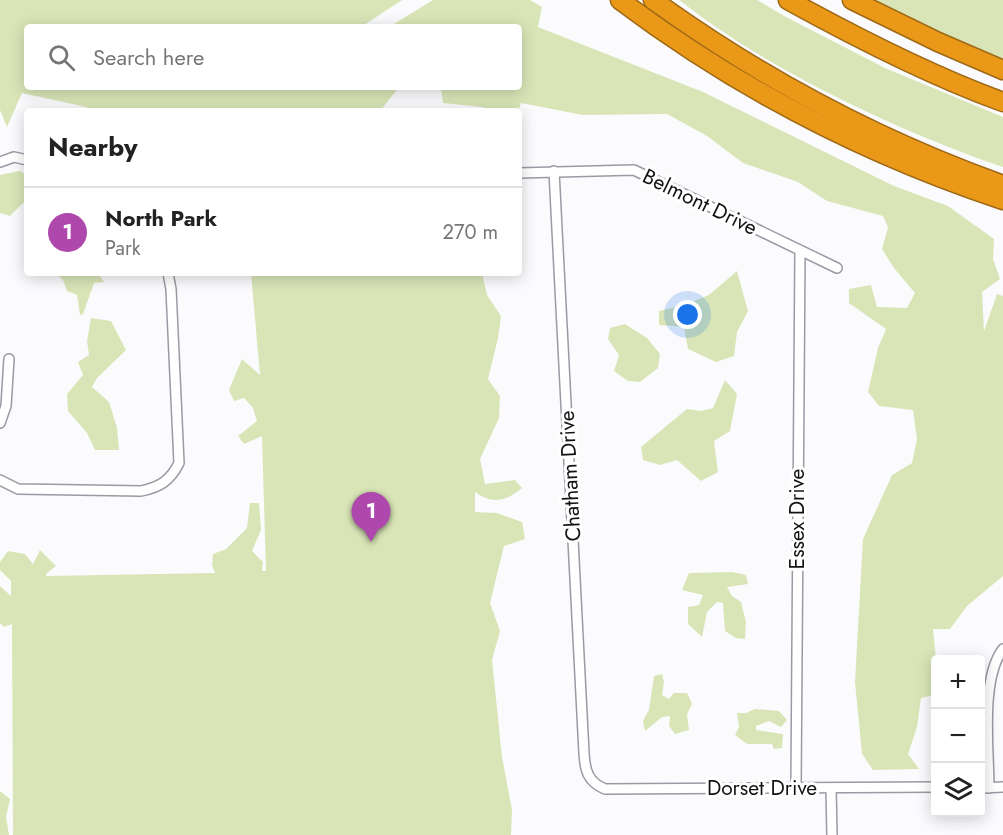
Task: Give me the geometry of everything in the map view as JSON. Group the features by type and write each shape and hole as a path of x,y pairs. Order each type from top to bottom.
{"highway":[{"path":"620,0 687,49 809,120 910,167 1003,200"},
{"path":"653,0 722,47 815,103 922,154 1003,185"},
{"path":"788,0 886,51 1003,102"},
{"path":"852,0 938,42 1003,70"}],"street":[{"path":"0,162 14,157 24,159"},
{"name":"Belmont Drive","path":"522,173 634,170 837,268"},
{"name":"Chatham Drive","path":"554,171 584,753 590,780"},
{"name":"Essex Drive","path":"796,787 800,251"},
{"path":"0,480 18,489 141,491 167,482 179,463 169,276"},
{"path":"0,423 6,406 9,359"},
{"path":"1003,649 992,671 988,691 985,788 1003,788"},
{"name":"Dorset Drive","path":"590,780 605,789 931,787"},
{"path":"831,788 832,835"}],"green space":[{"path":"0,0 402,0 366,24 24,24 24,90 397,90 382,108 88,108 22,93 7,127 0,110"},
{"path":"433,0 530,0 542,7 538,27 703,92 894,186 948,206 994,239 993,259 1000,279 982,292 984,331 997,294 1003,296 1003,576 967,606 950,629 933,629 936,655 931,655 931,696 921,698 917,727 908,754 919,769 873,770 862,754 855,682 863,539 892,475 912,463 917,439 913,410 879,406 868,392 878,348 886,329 849,303 849,289 871,285 877,307 907,308 915,293 894,268 882,249 888,227 883,216 827,201 798,182 743,163 707,136 667,114 583,115 521,103 519,108 484,108 443,103 441,90 522,90 522,24 394,24"},
{"path":"679,0 757,0 885,68 1003,117 1003,167 926,138 829,94 736,41"},
{"path":"852,0 1003,0 1003,70"},
{"path":"20,171 24,174 24,202 10,216 0,213 0,175"},
{"path":"737,271 748,311 737,332 734,356 716,362 688,349 684,327 659,325 659,311 687,304 709,295"},
{"path":"58,276 100,276 104,282 94,283 83,314 80,315 77,295 67,291 63,280"},
{"path":"251,276 483,276 487,295 501,316 488,379 500,396 499,418 480,459 485,484 515,480 522,488 499,500 488,499 475,492 475,512 497,513 522,522 525,539 504,546 490,603 500,631 492,660 502,757 512,810 511,835 13,835 12,624 4,627 0,623 0,586 11,596 11,581 0,570 0,562 8,551 25,554 33,564 40,550 56,566 46,576 215,573 212,565 213,554 226,549 247,528 250,503 259,503 261,530 252,551 263,562 262,571 266,571 262,436 244,444 238,436 257,421 253,408 244,398 234,401 229,390 242,359 260,375"},
{"path":"91,318 111,321 126,350 97,378 92,387 109,402 117,428 119,450 95,450 87,433 68,411 67,394 83,375 78,362 89,355 87,341"},
{"path":"625,324 647,338 660,354 658,368 640,382 628,381 614,371 619,355 608,339 610,328"},
{"path":"725,380 737,394 730,431 714,441 718,472 701,481 677,460 660,465 643,460 641,447 687,409 701,411 713,408"},
{"path":"732,572 746,575 748,584 727,587 732,596 741,602 746,622 745,639 736,638 725,631 723,603 717,602 707,612 702,637 688,624 688,607 699,605 703,595 682,590 689,573"},
{"path":"662,674 664,682 662,695 669,699 674,693 687,693 692,704 687,714 689,730 675,734 669,726 670,716 662,717 645,731 643,721 649,710 654,676"},
{"path":"755,709 779,711 787,720 781,727 769,721 756,726 756,730 783,734 782,748 774,749 772,744 747,744 735,735 739,727 737,713 746,713"},
{"path":"0,791 10,799 6,817 9,835 0,835"}],"place":[{"name":"North Park","path":"371,542"}]}
